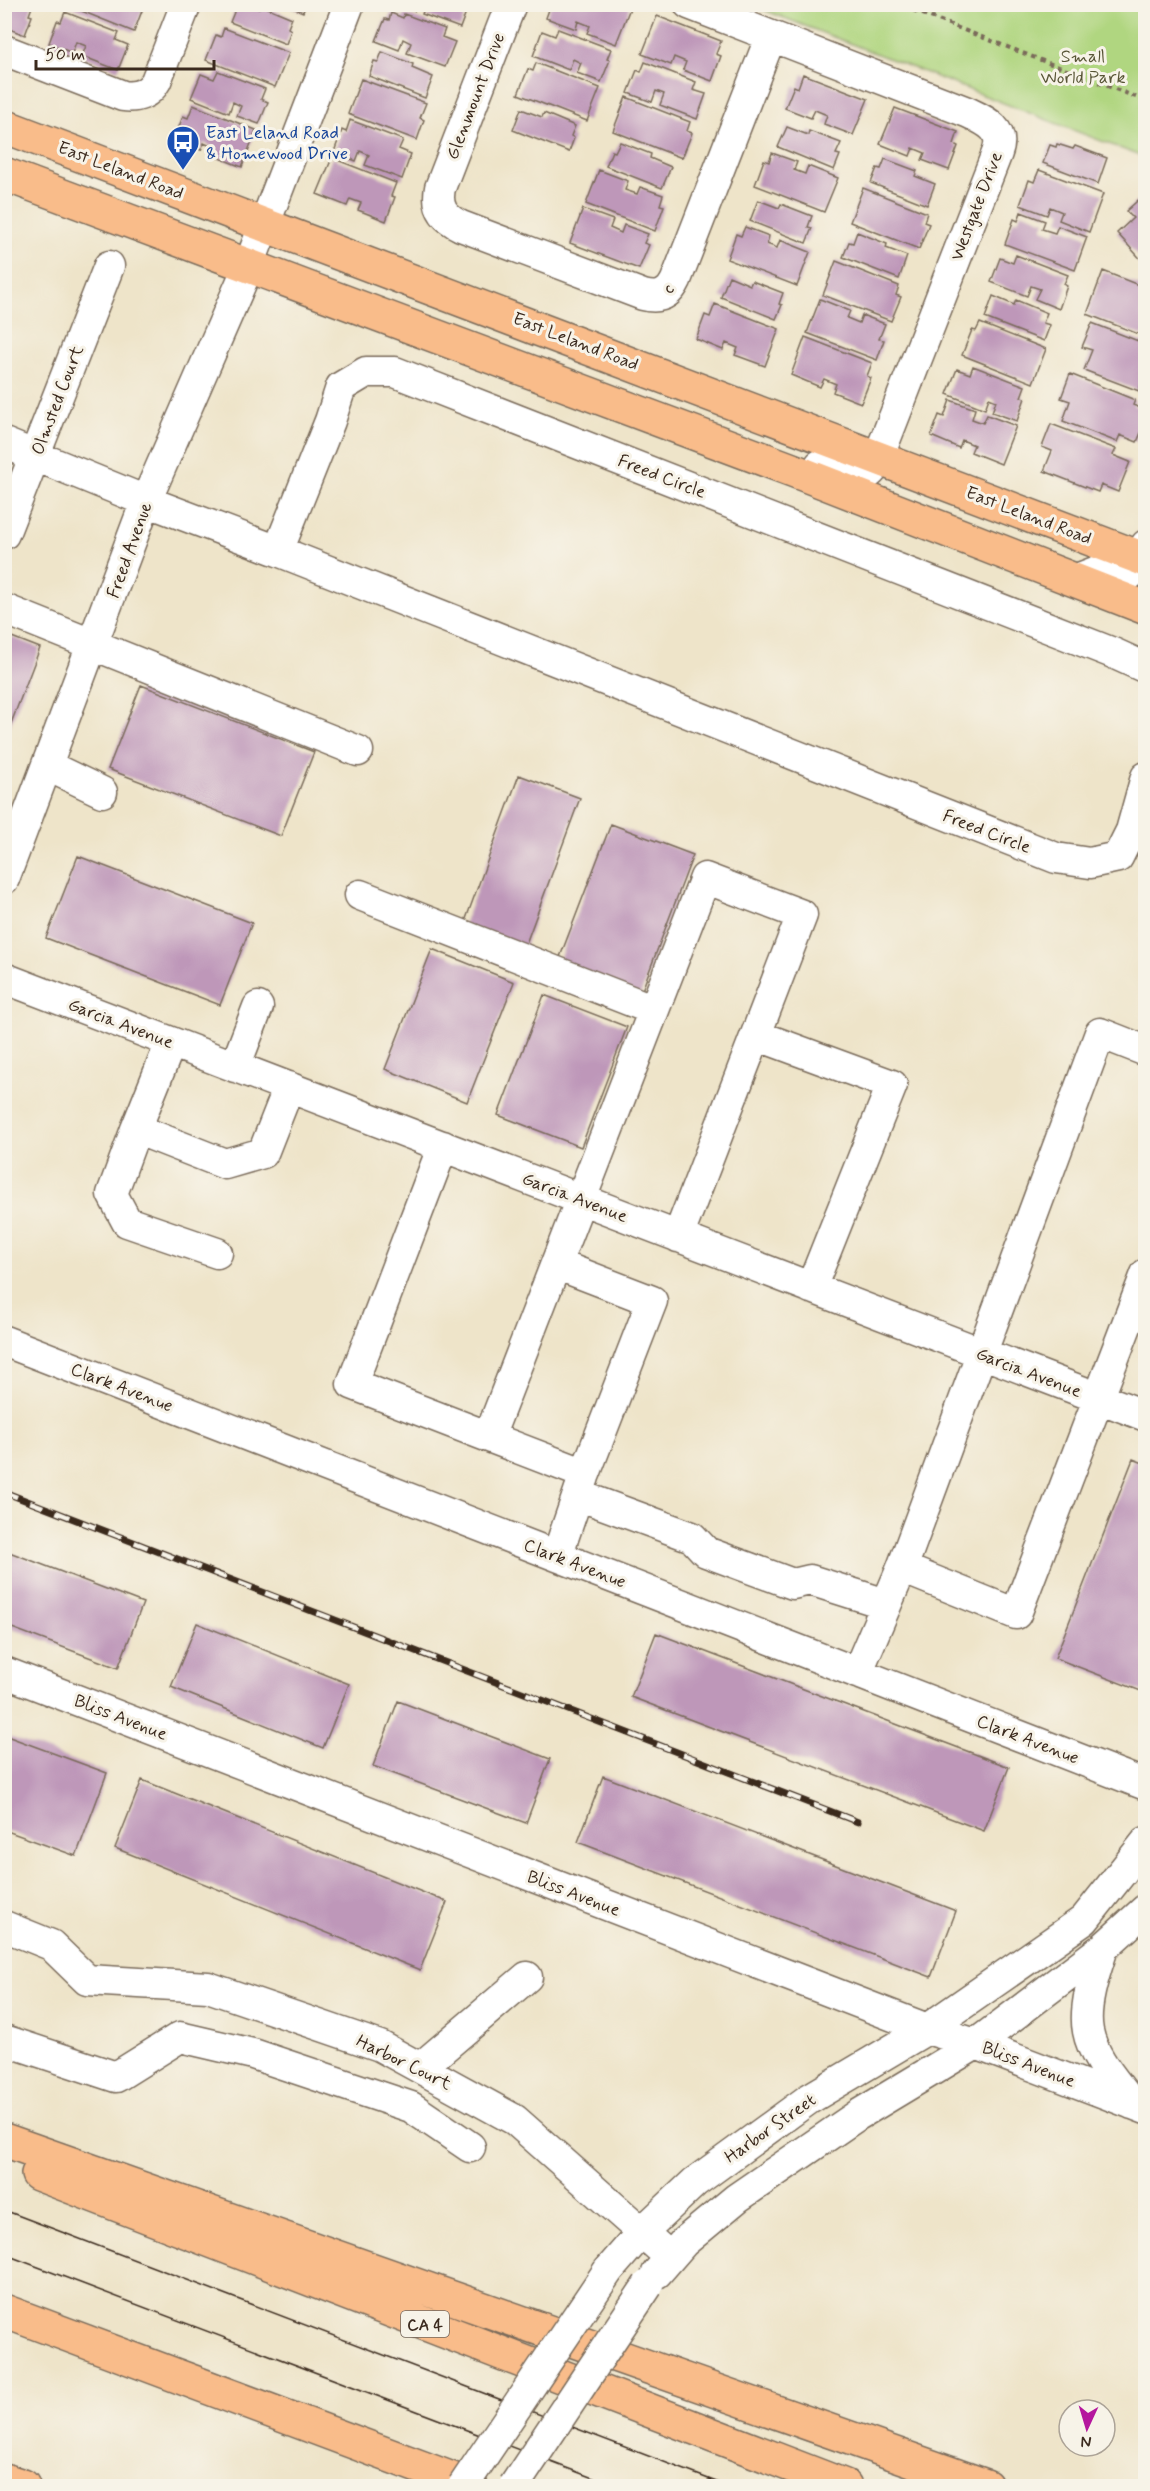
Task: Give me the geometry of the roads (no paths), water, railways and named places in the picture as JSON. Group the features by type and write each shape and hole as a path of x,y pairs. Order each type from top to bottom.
{"main road":[{"name":"East Leland Road","path":"4,126 879,457 1144,554"},
{"path":"4,174 795,471 1146,608"},
{"path":"4,2140 986,2487"},
{"name":"CA 4","path":"4,2162 845,2487"},
{"path":"4,2310 471,2487"},
{"path":"4,2480 23,2487"}],"street":[{"path":"4,50 123,96 137,96 148,91 156,81 186,4"},
{"name":"Freed Avenue","path":"4,879 146,501 249,265 349,4"},
{"name":"Glenmount Drive","path":"440,188 511,4"},
{"name":"Westgate Drive","path":"689,4 967,112 990,123 998,132 1000,143 997,153 879,457"},
{"name":"c","path":"440,188 438,200 442,212 449,220 461,226 642,295 660,297 669,291 676,280 771,36"},
{"name":"Olmsted Court","path":"4,534 109,266"},
{"name":"Freed Circle","path":"278,551 330,421 341,387 366,372 395,372 1113,652 1146,668"},
{"name":"Freed Circle","path":"4,443 146,501 1056,858 1090,863 1118,857 1131,831 1146,777"},
{"path":"795,471 814,464 862,478 872,472 879,457"},
{"path":"1074,580 1103,568 1128,575 1134,572 1144,554"},
{"path":"4,609 94,643 358,751"},
{"path":"48,766 102,792"},
{"path":"489,1437 705,878 802,915 678,1237"},
{"path":"360,895 654,1010"},
{"name":"Garcia Avenue","path":"4,978 1146,1416"},
{"path":"235,1067 258,1007"},
{"path":"857,1673 902,1568 1100,1033 1146,1051"},
{"path":"756,1035 892,1085 811,1288"},
{"path":"171,1042 112,1194 127,1222 217,1253"},
{"path":"136,1129 225,1164 263,1153 289,1087"},
{"path":"443,1146 351,1384 489,1437 582,1485 692,1537 706,1552 793,1584 810,1580 886,1604"},
{"path":"556,1264 652,1300 557,1556"},
{"path":"902,1568 1016,1614 1146,1274"},
{"name":"Clark Avenue","path":"4,1341 1146,1785"},
{"name":"Bliss Avenue","path":"4,1672 927,2029 976,2044 1139,2106"},
{"name":"Harbor Street","path":"463,2487 608,2271 642,2232 695,2182 809,2099 927,2029 1084,1920 1146,1842"},
{"path":"514,2487 648,2285 684,2242 736,2198 858,2115 976,2044 1103,1948 1146,1909"},
{"name":"Harbor Court","path":"4,1926 51,1945 87,1980 208,1987 380,2046 515,2120 670,2257"},
{"path":"1103,1948 1089,1990 1088,2031 1101,2061 1139,2106"},
{"path":"420,2068 527,1977"},
{"path":"4,2040 116,2077 180,2037 253,2054 411,2107 470,2147"}],"tram line":[{"path":"4,2210 727,2486"},
{"path":"4,2254 614,2486"}],"railway":[{"path":"4,1492 858,1822"}],"place":[{"name":"East Leland Road & Homewood Drive","path":"183,171"}],"park label":[{"name":"Small World Park","path":"1083,66"}]}
